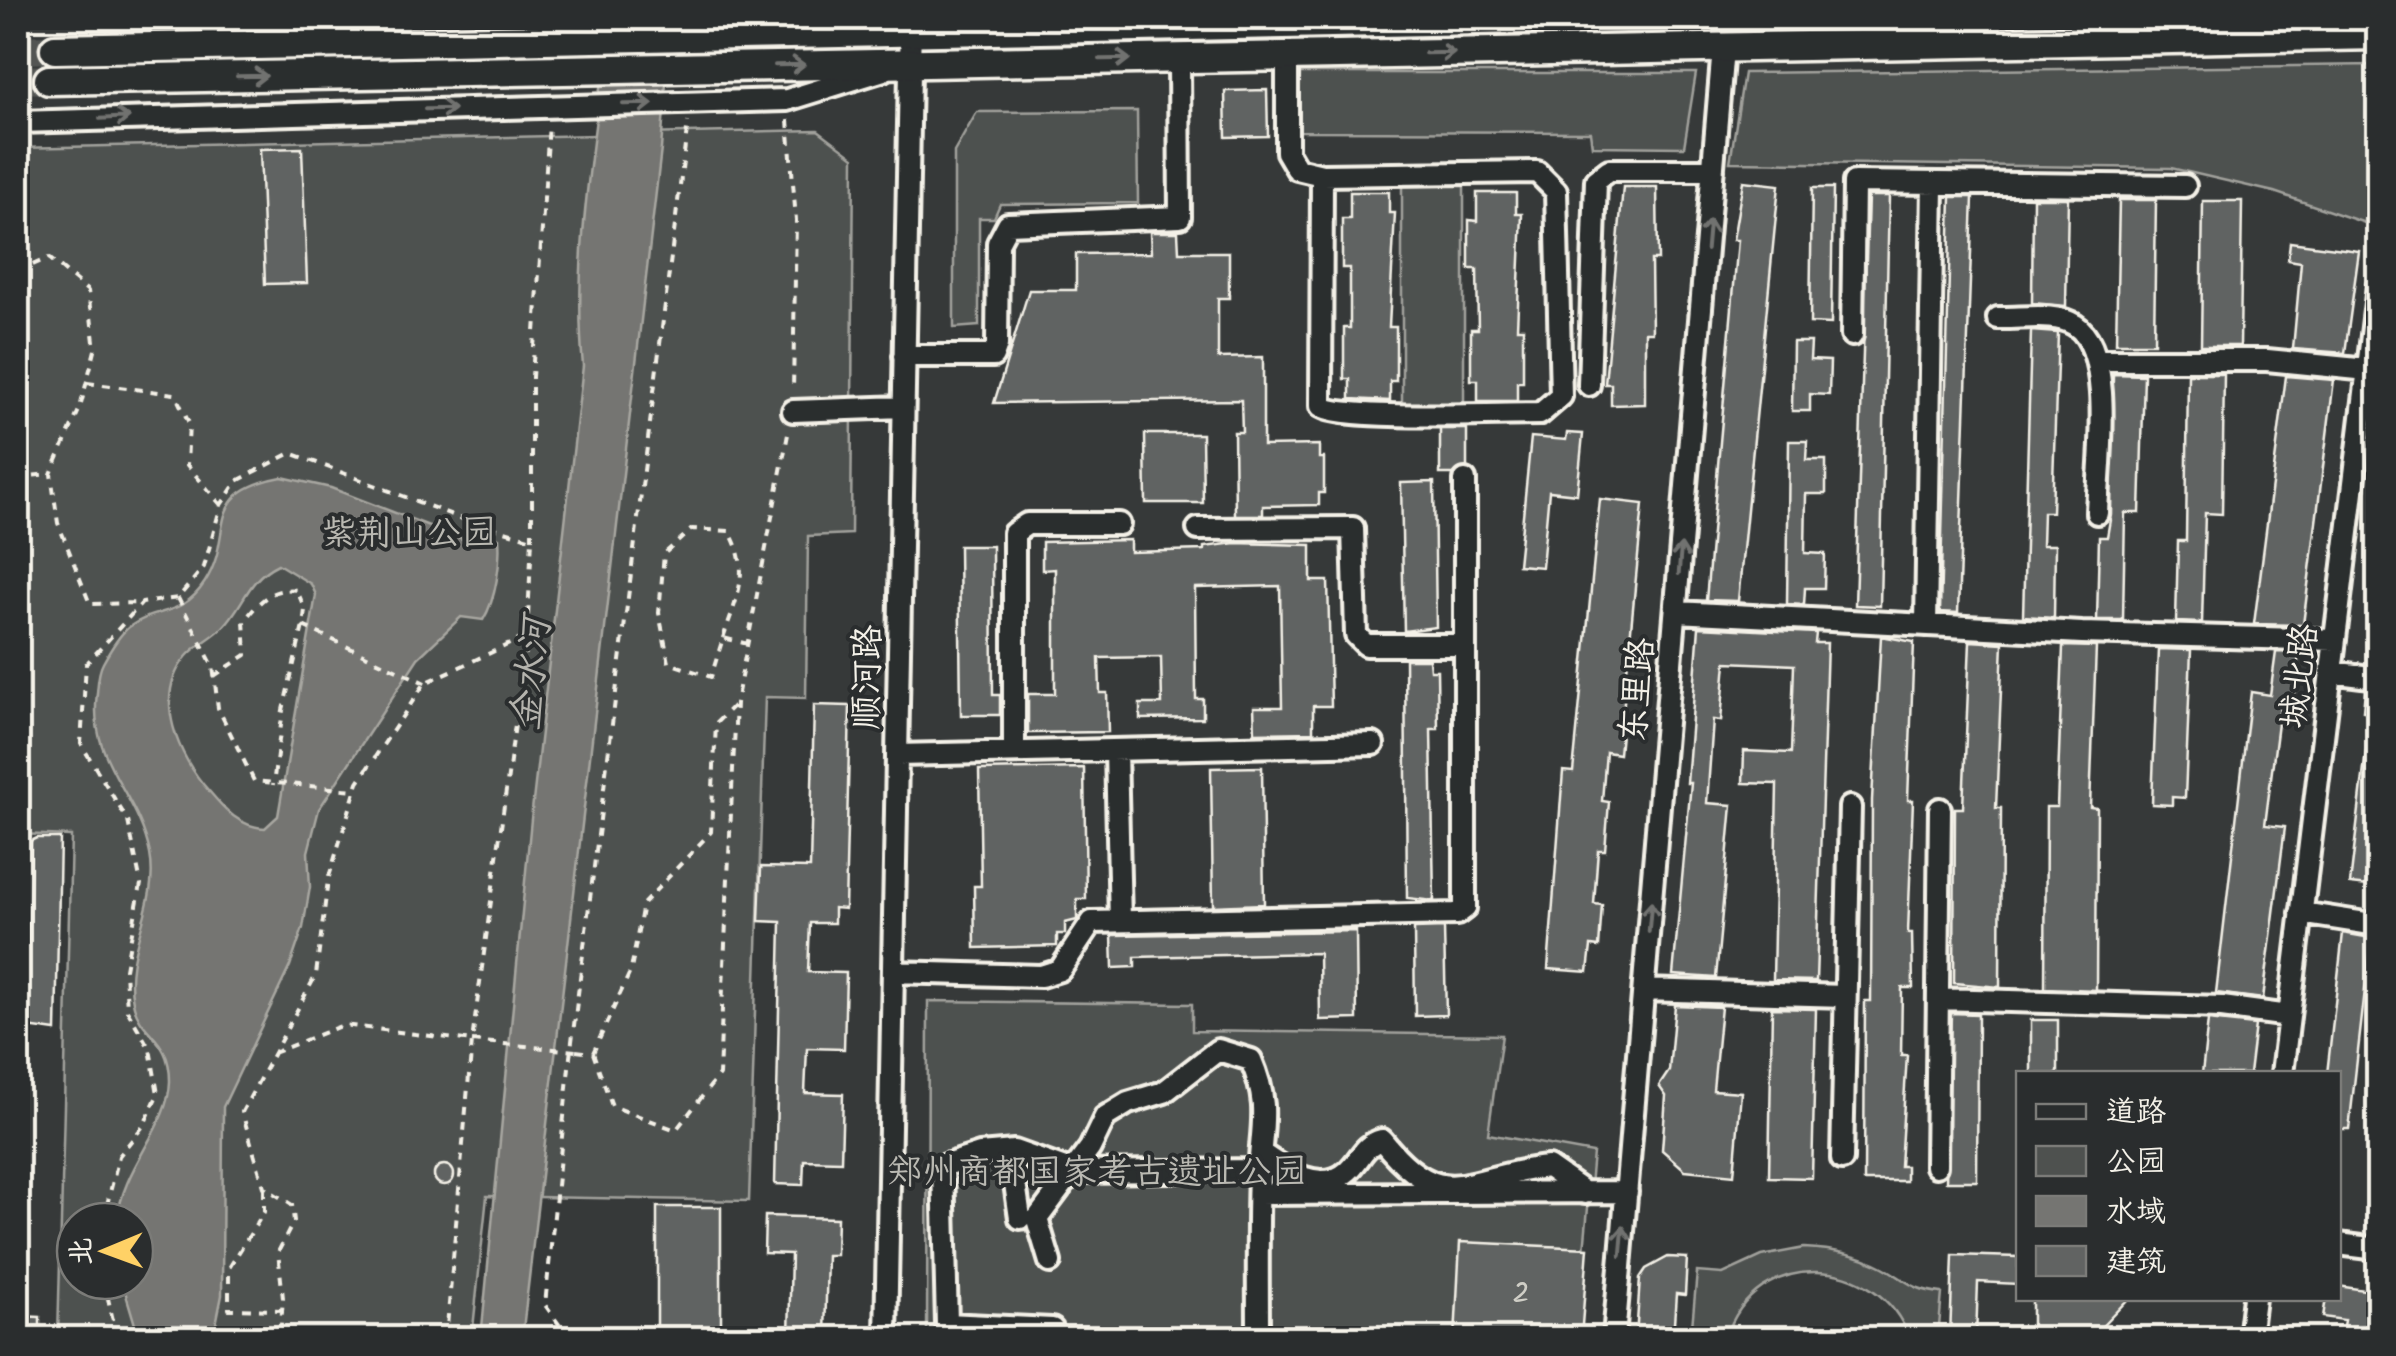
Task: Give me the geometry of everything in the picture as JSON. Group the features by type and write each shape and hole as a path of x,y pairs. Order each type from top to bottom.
{"main road":[{"path":"54,49 909,26 1575,18"},
{"path":"49,80 2378,35"}],"street":[{"path":"861,18 909,26"},
{"name":"顺河路","path":"886,1338 909,26"},
{"name":"东里路","path":"1614,1338 1724,48"},
{"path":"1287,56 1286,152 1298,169 1322,176 1537,172 1550,181 1556,192 1560,396 1551,408 1540,414 1392,414 1329,412 1321,406 1322,176"},
{"path":"904,356 993,356 997,345 998,243 1008,224 1180,216 1179,58"},
{"path":"18,122 787,100 910,62"},
{"path":"1589,385 1594,190 1599,174 1609,170 1713,170"},
{"path":"1852,335 1854,182 2185,186"},
{"path":"1926,626 1933,184"},
{"name":"城北路","path":"2282,1071 2371,384 2378,286"},
{"path":"1998,318 2062,319 2082,331 2098,360 2097,513"},
{"path":"2098,360 2267,360 2371,384"},
{"path":"793,411 904,407"},
{"path":"893,972 1041,976 1060,970 1092,922 1456,914 1465,908 1466,480"},
{"path":"1014,752 1014,533 1026,524 1118,524"},
{"path":"1198,529 1354,528 1356,635 1366,645 1465,645"},
{"path":"1676,612 1926,626 2335,640"},
{"path":"2331,672 2378,678"},
{"path":"897,755 1373,744"},
{"path":"1116,750 1120,922"},
{"path":"1842,1159 1850,807"},
{"path":"1936,1166 1940,808"},
{"path":"2302,913 2378,925"},
{"path":"1644,990 1846,996"},
{"path":"1938,999 2222,1007 2289,1016"},
{"path":"1021,1218 1074,1172 1105,1117 1128,1103 1164,1092 1218,1050 1251,1060 1264,1090 1267,1113 1260,1161 1258,1338"},
{"path":"1054,1338 1052,1329 946,1324 943,1166 998,1152 1014,1152 1074,1172 1260,1161 1294,1177 1328,1180 1346,1173 1368,1143 1382,1140 1414,1176 1440,1185 1464,1188 1496,1176 1548,1167 1585,1192"},
{"path":"998,1152 1014,1176 1021,1218 1050,1262"},
{"path":"1259,1194 1626,1192"},
{"path":"2341,1244 2378,1249"},
{"path":"2249,1338 2254,1301"}],"path":[{"path":"569,1338 545,1305 570,1058 690,102"},
{"path":"446,1338 472,1042 526,636 532,539 532,377 550,106"},
{"path":"18,272 49,258 88,291 95,350 52,474 58,523 90,604 178,598 204,567 222,505 236,481 291,453 460,518 532,539"},
{"path":"86,382 175,394 189,423 188,465 222,505"},
{"path":"18,477 52,474"},
{"path":"692,528 729,531 743,556 739,590 724,638 710,676 670,663 659,613 664,554 692,528"},
{"path":"214,676 246,655 244,621 261,600 279,588 297,590 305,610 304,626 283,710 275,785"},
{"path":"178,598 213,666 218,708 254,782 356,790"},
{"path":"108,1201 119,1156 144,1125 158,1094 150,1050 128,1010 125,969 141,884 128,821 80,744 86,664 142,603"},
{"path":"304,626 426,683"},
{"path":"282,1310 229,1310 229,1268 264,1212 264,1187 242,1112 316,975 328,880 356,790 426,683 526,636"},
{"path":"724,638 748,644"},
{"path":"736,703 719,1075 676,1130 612,1106 594,1052 631,970 643,904 711,832 716,723 736,703"},
{"path":"273,1053 343,1025 472,1042 594,1052"},
{"path":"264,1187 292,1205 294,1220 278,1252 280,1338"},
{"path":"109,1301 117,1338"}],"green space":[{"path":"2378,65 2378,167 2371,225 2274,192 2171,168 1730,162 1744,73"},
{"path":"1300,73 1696,73 1684,147 1592,146 1590,132 1299,131"},
{"path":"1137,111 1138,203 1000,204 994,218 979,218 979,326 954,328 954,152 977,112"},
{"name":"紫荆山公园","path":"818,130 854,157 851,534 808,536 806,698 765,697 749,1201 487,1196 472,1338 58,1338 59,1301 155,1301 155,1201 62,1201 71,836 18,834 18,148"},
{"path":"1402,185 1464,186 1464,408 1402,408"},
{"name":"郑州商都国家考古遗址公园","path":"928,1001 1192,1004 1192,1031 1502,1035 1488,1134 1593,1153 1576,1338 927,1338"},
{"path":"1804,1248 1854,1256 1883,1267 1916,1287 1942,1293 1938,1338 1909,1338 1894,1310 1872,1289 1845,1277 1817,1272 1788,1276 1762,1288 1741,1308 1726,1338 1691,1338 1697,1272 1723,1274 1762,1256"}],"water":[{"path":"609,18 671,18 661,149 522,1338 481,1338 531,819 583,366 583,236"},
{"path":"282,477 331,488 465,540 474,542 485,535 499,538 498,569 483,620 461,617 418,658 319,809 308,852 310,887 303,928 290,966 223,1107 222,1295 214,1334 211,1338 139,1338 128,1301 155,1301 155,1201 121,1201 162,1115 170,1081 165,1054 142,1023 133,1002 132,965 150,891 150,854 144,832 100,738 96,717 98,678 108,654 129,627 178,607 205,582 219,547 224,517 240,493","holes":["278,564 311,584 316,595 278,816 265,828 256,827 227,811 188,762 173,726 171,690 176,672 187,656 223,627 253,584 268,570"]}],"building":[{"path":"1267,90 1268,136 1226,137 1225,91"},
{"path":"302,148 307,283 265,284 260,149"},
{"path":"1743,181 1779,185 1738,601 1706,600 1738,240 1733,240"},
{"path":"1623,187 1657,187 1658,260 1651,260 1652,332 1645,332 1645,404 1611,405 1611,384 1605,384"},
{"path":"1812,188 1833,188 1831,324 1810,323"},
{"path":"1350,192 1389,192 1389,213 1395,213 1389,327 1396,327 1396,381 1390,381 1390,401 1350,399 1350,379 1344,379 1344,328 1350,328 1350,268 1342,268 1342,219 1350,219"},
{"path":"1477,193 1516,193 1516,214 1522,214 1517,328 1523,328 1523,382 1517,382 1517,401 1478,401 1478,380 1471,380 1471,329 1478,329 1477,269 1469,269 1469,220 1477,221"},
{"path":"1868,196 1889,196 1880,606 1855,605"},
{"path":"1951,197 1973,197 1958,613 1940,612"},
{"path":"2033,198 2068,198 2066,306 2032,303"},
{"path":"2119,200 2156,200 2154,343 2116,343"},
{"path":"2203,201 2242,201 2240,346 2201,346"},
{"path":"1150,232 1178,232 1179,252 1229,252 1229,298 1218,298 1218,358 1263,357 1263,446 1319,445 1319,458 1324,458 1324,493 1319,493 1319,505 1263,506 1263,515 1235,515 1234,432 1242,432 1241,400 994,403 1029,290 1076,290 1076,254 1151,253"},
{"path":"2290,242 2359,251 2345,353 2293,349 2301,262 2288,260"},
{"path":"2031,331 2058,333 2052,512 2043,512 2042,545 2055,545 2054,618 2023,616"},
{"path":"1793,342 1811,342 1810,360 1830,361 1829,395 1810,394 1810,411 1792,411"},
{"path":"2113,374 2144,375 2140,513 2125,513 2123,620 2097,620 2099,537 2107,537 2111,514"},
{"path":"2188,374 2224,374 2222,514 2205,513 2202,623 2176,622 2178,541 2186,541"},
{"path":"2286,376 2334,380 2303,625 2254,624"},
{"path":"1440,429 1467,429 1467,467 1453,474 1440,474"},
{"path":"1567,433 1583,434 1577,494 1549,491 1542,567 1518,565 1531,437 1566,440"},
{"path":"1145,434 1202,434 1203,503 1146,503"},
{"path":"1789,441 1807,441 1806,460 1826,460 1826,494 1806,494 1805,553 1825,554 1824,588 1805,588 1804,605 1787,604"},
{"path":"1434,482 1436,627 1404,631 1401,483"},
{"path":"1600,499 1643,504 1619,754 1606,752 1602,801 1609,802 1605,850 1598,850 1594,904 1602,905 1599,947 1591,946 1588,972 1548,969 1563,771 1573,772"},
{"path":"1130,540 1130,552 1204,550 1235,543 1311,545 1311,581 1328,581 1331,706 1313,706 1313,732 1255,733 1254,707 1282,707 1280,586 1195,588 1196,699 1203,699 1203,718 1140,719 1140,704 1162,704 1161,657 1099,658 1100,693 1107,693 1108,732 1028,733 1028,694 1055,694 1055,569 1042,570 1042,542"},
{"path":"959,546 992,546 993,695 1000,695 1000,715 961,715"},
{"path":"1699,627 1816,633 1815,643 1827,643 1816,981 1773,980 1777,784 1743,783 1744,751 1791,753 1794,665 1726,662 1721,721 1713,720 1707,803 1732,805 1716,978 1673,975 1691,783 1687,783"},
{"path":"1881,636 1914,642 1908,800 1913,800 1908,933 1912,933 1913,988 1902,988 1901,1055 1907,1055 1900,1166 1906,1166 1906,1181 1864,1181 1865,1001 1871,1001 1872,800"},
{"path":"1970,641 2003,643 1996,808 2001,808 2000,987 1954,983 1955,808 1963,808"},
{"path":"2063,646 2096,647 2090,807 2097,808 2096,990 2045,988 2046,807 2057,807"},
{"path":"2158,649 2191,650 2185,798 2172,797 2172,805 2152,804"},
{"path":"2276,652 2299,653 2293,701 2281,700 2265,825 2285,827 2263,999 2216,993 2251,692 2270,695"},
{"path":"1405,659 1429,659 1430,670 1437,670 1438,729 1431,729 1434,901 1407,898"},
{"path":"2365,690 2378,691 2378,713 2363,711"},
{"path":"814,705 850,706 845,909 834,908 834,923 810,923 808,972 846,973 844,1049 807,1048 805,1093 843,1094 841,1161 804,1160 803,1185 775,1184 781,922 759,921 761,867 810,868"},
{"path":"2368,735 2378,735 2378,887 2350,884"},
{"path":"1262,767 1264,904 1213,906 1211,768"},
{"path":"1084,768 1086,899 1077,899 1077,920 1065,923 1065,934 1057,934 1057,946 975,948 974,886 981,886 979,770"},
{"path":"60,838 56,1031 27,1027 31,841"},
{"path":"1444,928 1446,1015 1415,1016 1414,929"},
{"path":"1356,931 1357,1019 1320,1020 1319,953 1135,957 1135,967 1113,968 1112,935"},
{"path":"2343,933 2371,938 2349,1129 2341,1129 2341,1071 2327,1071"},
{"path":"1675,1005 1721,1007 1713,1090 1741,1092 1734,1175 1685,1170 1662,1150 1666,1096 1659,1086 1669,1071"},
{"path":"1772,1008 1816,1009 1812,1178 1769,1177"},
{"path":"1951,1013 1978,1014 1977,1181 1946,1181"},
{"path":"2031,1020 2058,1020 2058,1071 2031,1071"},
{"path":"2208,1020 2255,1025 2249,1071 2202,1071"},
{"path":"440,1165 448,1165 454,1175 448,1185 440,1185 434,1179 434,1171"},
{"path":"657,1207 721,1207 721,1338 657,1338"},
{"path":"765,1216 837,1218 836,1255 827,1255 825,1338 789,1338 791,1254 764,1253"},
{"path":"1460,1242 1588,1248 1581,1338 1455,1338"},
{"path":"1953,1255 2016,1257 2016,1284 1978,1282 1976,1338 1950,1338"},
{"path":"1668,1257 1687,1258 1685,1295 1676,1294 1673,1338 1636,1338 1640,1278 1646,1269"},
{"path":"2341,1286 2378,1292 2374,1338 2341,1338 2344,1320 2323,1317 2326,1301 2341,1301"},
{"path":"2032,1301 2126,1301 2091,1338 2032,1338"},
{"path":"18,1316 40,1317 40,1338 18,1338"}],"tunnel":[{"path":"18,50 55,49"},
{"path":"18,79 49,80"}],"water label":[{"name":"金水河","path":"530,674"}]}
